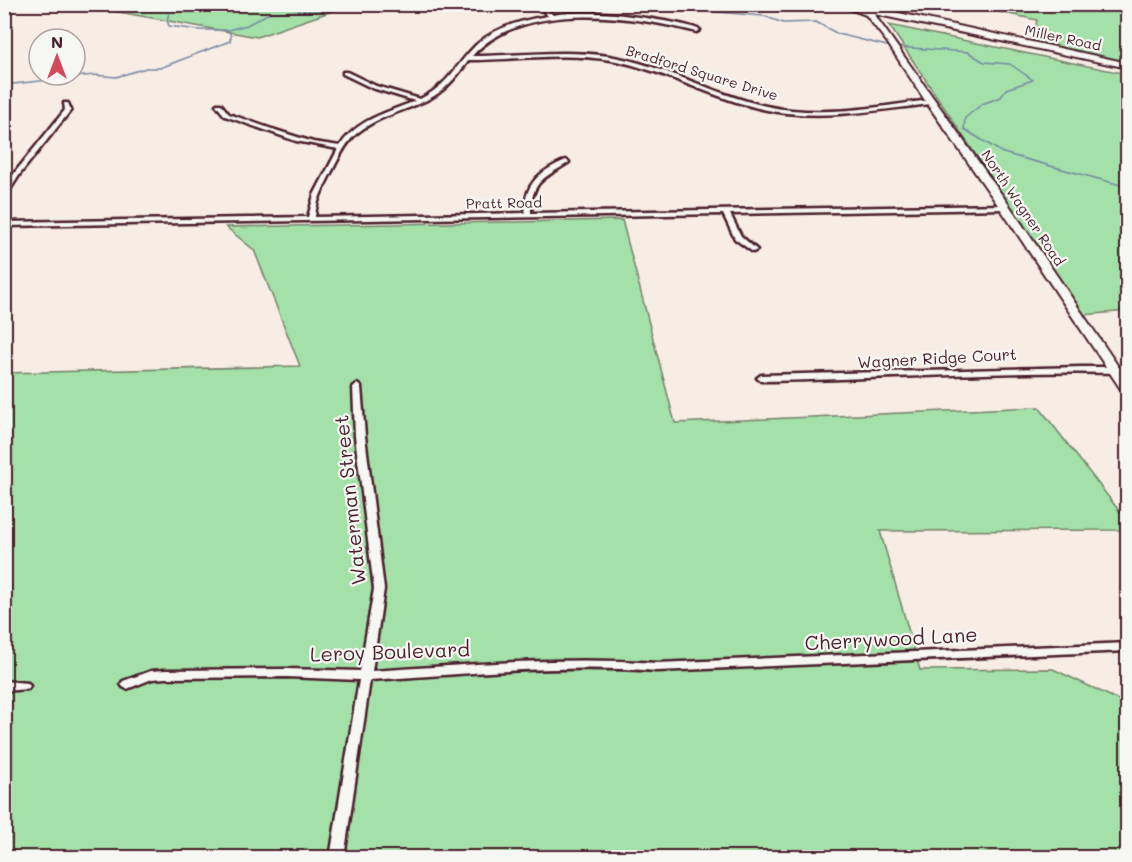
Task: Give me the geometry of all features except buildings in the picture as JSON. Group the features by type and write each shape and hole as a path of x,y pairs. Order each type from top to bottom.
{"main road":[{"name":"Miller Road","path":"840,4 1128,66"},
{"name":"Miller Road","path":"848,4 866,9"},
{"name":"North Wagner Road","path":"866,9 1005,207 1128,391"}],"street":[{"path":"539,4 552,17"},
{"path":"311,219 312,204 351,135 361,127 435,94 482,42 506,28 552,17 588,15 664,21 697,30"},
{"name":"Bradford Square Drive","path":"468,58 576,56 607,58 633,63 750,104 791,112 850,111 930,102"},
{"path":"345,73 374,87 420,101"},
{"path":"4,195 68,110 66,104"},
{"path":"219,105 228,115 293,138 321,146 342,148"},
{"path":"528,214 526,198 530,189 542,177 566,162"},
{"name":"Pratt Road","path":"4,224 1005,207"},
{"path":"725,211 738,237 753,250"},
{"name":"Wagner Ridge Court","path":"761,378 847,377 1025,369 1128,370"},
{"name":"Waterman Street","path":"337,858 379,589 359,426 357,387"},
{"name":"Cherrywood Lane","path":"657,667 1128,647"},
{"name":"Leroy Boulevard","path":"127,684 151,675 165,674 287,673 366,676 544,665 616,664 657,667"},
{"path":"4,686 24,686"}],"green space":[{"path":"80,5 350,5 257,37"},
{"path":"968,5 1127,5 1127,66 1032,45 1037,20"},
{"path":"889,25 1127,74 1127,311 1083,315"},
{"path":"622,220 675,423 1039,407 1127,521 1127,530 880,531 920,670 1053,669 1127,704 1127,857 5,857 4,373 300,366 254,250 226,227"}],"waterway":[{"path":"167,4 171,8 167,20 169,26 198,30 228,30"},
{"path":"228,30 247,25 271,12 316,11 349,4"},
{"path":"679,4 694,10 764,16 783,23 816,22 838,34 891,47"},
{"path":"4,85 94,75 116,77 146,68 160,68 230,41 231,36 228,30"},
{"path":"897,47 968,52 984,62 1010,64 1033,80 1006,89 1001,97 982,104 965,118 964,129 1003,153 1128,187"}]}
